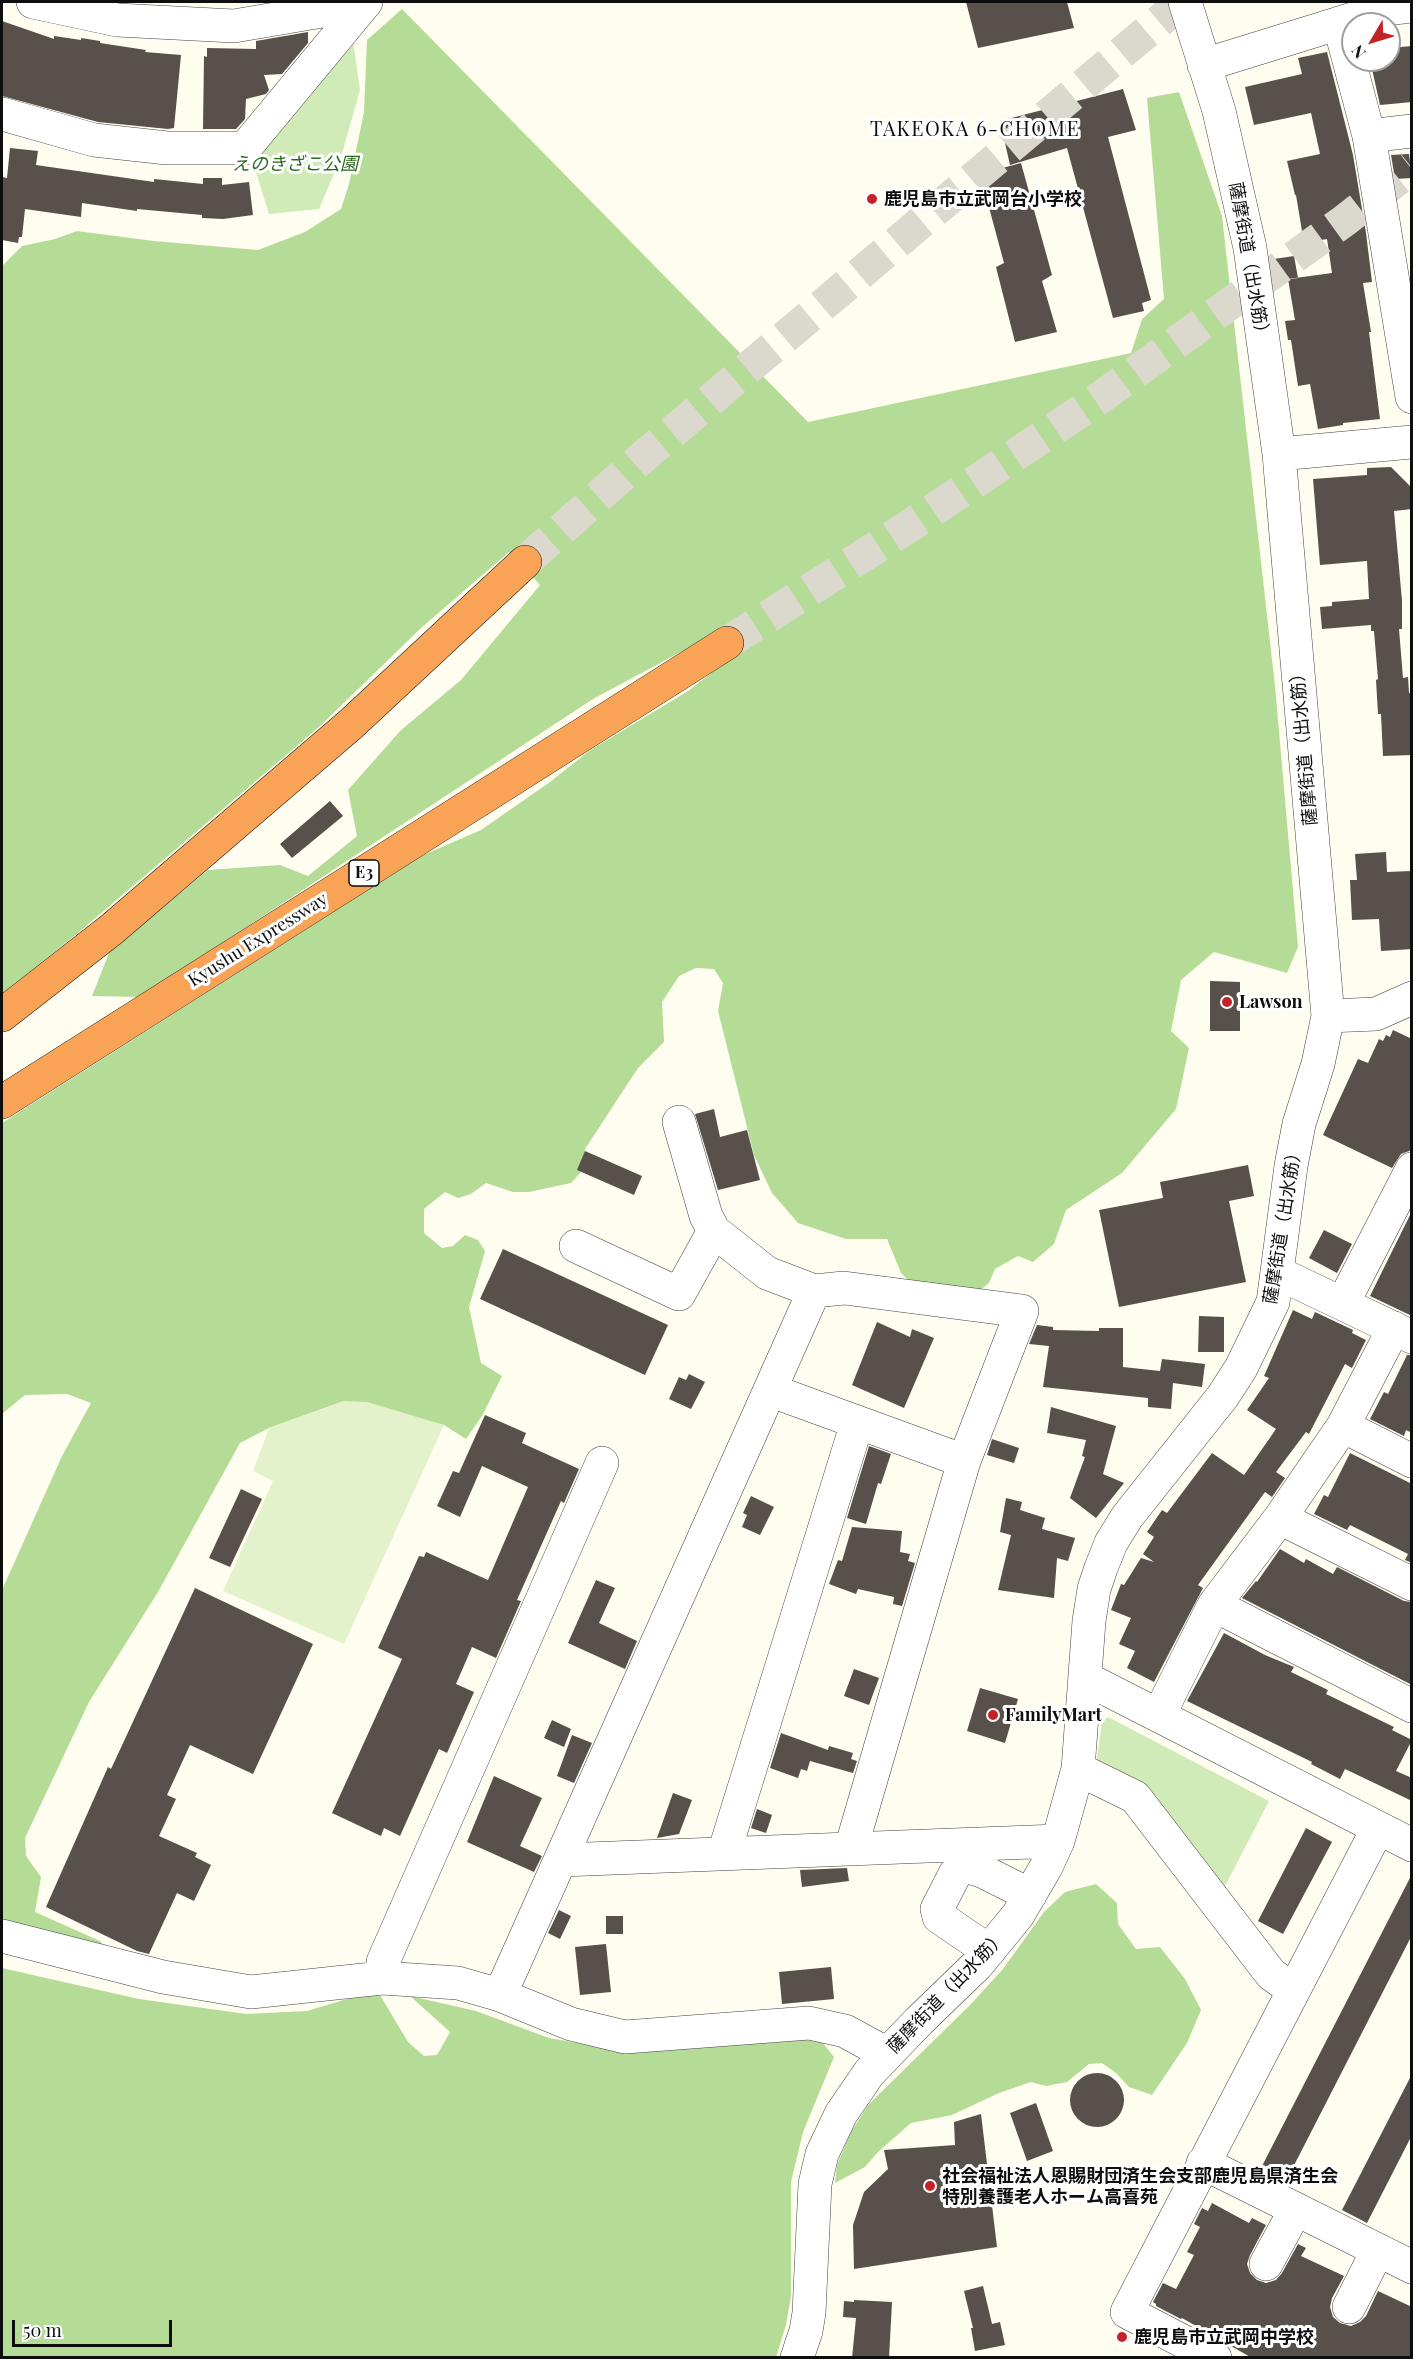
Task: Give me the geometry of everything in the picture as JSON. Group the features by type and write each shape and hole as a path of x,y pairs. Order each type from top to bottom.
{"highway":[{"path":"2,1015 112,929 351,724 525,562"},
{"name":"Kyushu Expressway","path":"2,1102 727,643"}],"street":[{"path":"33,2 117,20 234,26 364,3"},
{"name":"薩摩街道（出水筋）","path":"797,2358 807,2331 815,2184 822,2154 846,2107 869,2073 989,1951 1030,1895 1058,1840 1077,1769 1089,1621 1094,1589 1111,1543 1127,1517 1223,1396 1241,1368 1273,1302 1299,1124 1318,1064 1328,1016 1279,454 1250,248 1219,111 1185,2"},
{"path":"2,114 94,140 167,148 245,148 364,3"},
{"path":"1204,64 1385,9 1412,6"},
{"path":"1339,23 1369,136 1412,397"},
{"path":"1369,136 1412,131"},
{"path":"1279,454 1412,442"},
{"path":"1328,1016 1376,1014 1412,998"},
{"path":"679,1122 706,1216 714,1231 767,1273 814,1291 844,1288 1022,1311 964,1461 852,1848"},
{"path":"1343,1303 1412,1169"},
{"path":"576,1246 679,1294 714,1231"},
{"path":"1158,1715 1214,1605 1281,1518 1403,1332 1278,1273"},
{"path":"500,1995 814,1291"},
{"path":"771,1391 964,1461"},
{"path":"724,1853 857,1423"},
{"path":"1343,1426 1412,1461"},
{"path":"382,1978 383,1962 602,1463"},
{"path":"1281,1518 1412,1584"},
{"path":"1214,1605 1412,1706"},
{"path":"1085,1678 1412,1845"},
{"path":"1077,1769 1135,1797 1270,1974 1293,1990"},
{"path":"1215,2358 1127,2312 1378,1828"},
{"path":"561,1860 1058,1840"},
{"path":"989,1951 939,1917 937,1909 955,1874 962,1867 968,1867 982,1871 1030,1895"},
{"path":"2,1936 163,1977 251,1992 382,1978 458,1983 500,1995 571,2024 625,2037 809,2023 845,2031 887,2055"},
{"path":"1203,2163 1412,2267"},
{"path":"1266,2264 1296,2209"},
{"path":"1349,2307 1378,2250"}],"green space":[{"path":"402,9 808,422 1131,353 1142,319 1164,299 1147,98 1179,92 1222,216 1275,686 1298,947 1287,973 1214,952 1181,980 1171,1031 1189,1048 1176,1109 1122,1173 1066,1210 1054,1244 1033,1262 1018,1256 995,1269 989,1283 971,1298 920,1292 901,1273 887,1239 846,1239 798,1223 772,1193 754,1155 718,1011 723,983 714,969 696,968 679,976 662,1002 664,1042 638,1068 585,1149 584,1169 571,1183 529,1192 513,1192 486,1183 471,1194 458,1198 445,1192 424,1209 424,1233 442,1248 453,1246 465,1235 478,1240 485,1251 469,1307 481,1363 502,1376 482,1416 466,1439 444,1425 344,1401 269,1428 240,1443 158,1592 89,1702 25,1838 26,1856 41,1877 35,1912 100,1941 110,1953 2,1926 2,1590 62,1456 91,1403 67,1394 25,1395 2,1414 2,1123 421,856 481,830 550,782 589,751 688,691 736,654 720,631 593,699 140,997 92,996 109,953 208,870 280,865 308,876 357,836 348,790 400,731 461,680 540,585 509,552 421,628 319,727 79,932 2,994 3,265 22,246 55,239 77,231 154,241 258,250 305,232 341,209 349,184 364,112 367,40"},
{"name":"えのきざこ公園","path":"352,33 360,90 341,157 319,209 269,214 251,156"},
{"path":"344,1401 367,1402 444,1425 344,1644 223,1591 273,1481 253,1471 269,1428"},
{"path":"1108,1717 1269,1801 1221,1894 1109,1775 1097,1759 1102,1721"},
{"path":"1096,1884 1117,1903 1118,1924 1136,1949 1160,1947 1185,1979 1201,2010 1187,2043 1152,2095 1129,2087 1116,2073 1102,2063 1089,2064 1067,2082 1046,2086 1031,2082 999,2093 952,2115 911,2123 878,2152 865,2167 835,2183 837,2165 851,2132 868,2105 969,2006 1003,1969 1044,1912 1065,1892"},
{"path":"2,1968 139,1999 246,2014 307,2011 377,1990 408,2042 424,2056 437,2055 450,2032 410,1996 476,2011 549,2038 635,2053 801,2036 822,2042 834,2057 803,2132 791,2182 791,2296 786,2325 776,2357 2,2358"}],"building":[{"path":"966,2 1067,2 1074,28 978,48"},
{"path":"2,21 54,39 54,36 81,40 81,38 146,50 145,52 181,55 174,128 98,122 2,96"},
{"path":"308,32 308,43 282,74 264,75 269,90 266,94 246,99 245,119 236,129 203,129 204,56 207,57 207,48 256,49 256,41"},
{"path":"1412,46 1412,102 1380,105 1373,72 1401,72 1401,47"},
{"path":"1327,52 1353,155 1366,233 1372,282 1363,283 1371,332 1369,332 1380,419 1343,423 1343,425 1318,429 1310,384 1298,386 1291,340 1288,340 1285,321 1295,320 1288,279 1332,273 1327,239 1304,243 1296,195 1287,161 1320,154 1311,113 1254,125 1245,87 1302,74 1298,58"},
{"path":"1123,89 1136,130 1108,137 1151,300 1142,303 1144,311 1113,318 1067,148 1010,165 1000,121"},
{"path":"10,148 38,151 36,165 154,182 154,179 203,184 203,178 222,178 222,185 249,182 253,215 223,219 202,218 202,215 137,209 137,211 82,203 81,217 25,209 22,237 19,237 18,243 2,240 2,177 7,178"},
{"path":"1409,154 1412,178 1395,179 1391,155"},
{"path":"1021,163 1052,275 1042,281 1057,332 1015,342 996,267 1004,263 980,174"},
{"path":"1294,256 1298,278 1278,281 1274,259"},
{"path":"1391,467 1410,486 1412,509 1394,511 1402,601 1402,629 1399,629 1403,678 1408,677 1409,693 1412,693 1412,755 1383,756 1381,714 1378,714 1374,631 1371,631 1371,625 1322,629 1320,607 1332,606 1332,602 1369,599 1367,561 1320,565 1313,479 1367,475 1367,468"},
{"path":"330,801 343,816 292,858 280,844"},
{"path":"1386,852 1387,872 1412,871 1412,949 1381,951 1379,919 1352,920 1350,880 1357,880 1355,854"},
{"path":"1210,981 1240,982 1240,1031 1210,1031"},
{"path":"1393,1030 1412,1039 1412,1150 1401,1154 1392,1168 1323,1135 1358,1059 1368,1063 1379,1039 1383,1041 1386,1035 1390,1037"},
{"path":"714,1109 720,1137 747,1130 760,1180 718,1190 695,1114"},
{"path":"585,1151 642,1176 634,1195 577,1170"},
{"path":"1248,1165 1254,1196 1229,1201 1246,1282 1119,1307 1099,1210 1163,1198 1160,1182"},
{"path":"1412,1211 1412,1316 1370,1296"},
{"path":"1324,1230 1352,1244 1337,1273 1309,1258"},
{"path":"503,1249 668,1325 645,1375 480,1299"},
{"path":"1293,1310 1312,1319 1315,1312 1353,1330 1352,1333 1366,1340 1352,1368 1345,1364 1309,1434 1306,1432 1276,1472 1285,1478 1272,1497 1265,1492 1198,1585 1203,1588 1154,1682 1127,1668 1135,1651 1119,1644 1131,1618 1111,1610 1121,1584 1124,1585 1141,1558 1154,1562 1143,1554 1154,1537 1147,1532 1162,1510 1167,1513 1212,1453 1244,1475 1276,1429 1247,1410 1269,1378 1264,1376"},
{"path":"1199,1316 1224,1317 1224,1352 1198,1352"},
{"path":"877,1322 910,1337 912,1329 934,1338 904,1408 852,1385"},
{"path":"1037,1325 1053,1327 1053,1330 1099,1331 1099,1328 1123,1328 1123,1367 1160,1371 1162,1359 1205,1364 1202,1387 1173,1383 1171,1409 1148,1407 1148,1398 1043,1387 1049,1346 1029,1344"},
{"path":"1407,1355 1412,1355 1412,1433 1406,1430 1404,1436 1370,1419 1384,1392 1388,1394"},
{"path":"689,1374 705,1382 691,1409 669,1399 679,1377 686,1380"},
{"path":"1051,1407 1116,1426 1103,1474 1124,1483 1096,1518 1070,1498 1085,1457 1082,1456 1086,1440 1047,1433"},
{"path":"485,1415 526,1433 522,1443 579,1469 564,1503 561,1501 517,1600 521,1601 496,1658 472,1647 456,1684 474,1692 447,1753 439,1749 400,1836 384,1828 381,1836 332,1813 402,1659 378,1648 419,1556 424,1557 426,1552 488,1580 528,1487 482,1466 460,1517 437,1506 453,1471 459,1473"},
{"path":"992,1439 1019,1448 1014,1463 987,1455"},
{"path":"869,1446 891,1454 881,1484 878,1483 866,1524 847,1518"},
{"path":"1350,1453 1412,1484 1412,1563 1405,1560 1408,1554 1350,1525 1347,1530 1314,1514 1324,1495 1328,1497"},
{"path":"241,1489 262,1499 230,1567 209,1558"},
{"path":"751,1496 774,1507 760,1535 742,1527 747,1515 743,1513"},
{"path":"1006,1498 1022,1502 1020,1510 1045,1518 1042,1529 1075,1538 1068,1561 1057,1558 1054,1598 998,1590 1011,1535 1000,1532"},
{"path":"852,1527 902,1531 900,1552 910,1554 908,1561 915,1563 902,1606 893,1604 894,1597 858,1589 856,1594 829,1584 838,1560 842,1561"},
{"path":"1280,1549 1304,1563 1306,1559 1333,1574 1337,1567 1404,1601 1412,1602 1412,1685 1242,1598 1257,1582"},
{"path":"596,1580 615,1588 599,1623 637,1641 625,1669 568,1643"},
{"path":"195,1588 313,1644 253,1774 190,1745 167,1795 176,1799 159,1836 197,1853 195,1857 211,1865 194,1901 177,1893 149,1954 137,1951 46,1907 108,1767 111,1769"},
{"path":"1224,1633 1265,1655 1294,1667 1291,1672 1328,1690 1326,1694 1394,1727 1392,1730 1412,1740 1396,1771 1412,1778 1412,1801 1345,1769 1340,1779 1311,1764 1312,1762 1187,1701"},
{"path":"854,1669 879,1678 869,1705 844,1696"},
{"name":"FamilyMart","path":"980,1688 1018,1699 1005,1743 967,1731"},
{"path":"552,1720 571,1729 564,1747 544,1738"},
{"path":"781,1733 828,1750 829,1746 853,1753 851,1759 857,1761 853,1773 810,1761 807,1771 801,1769 798,1778 770,1768"},
{"path":"572,1735 592,1743 574,1783 557,1776"},
{"path":"494,1776 542,1798 520,1846 542,1856 534,1872 467,1842"},
{"path":"673,1793 692,1800 679,1834 657,1838"},
{"path":"757,1809 772,1815 766,1833 751,1828"},
{"path":"1306,1828 1332,1842 1283,1934 1258,1921"},
{"path":"847,1868 849,1881 802,1887 800,1870"},
{"path":"1412,1874 1412,1935 1286,2181 1261,2168"},
{"path":"559,1910 571,1916 560,1939 548,1933"},
{"path":"606,1916 623,1916 623,1934 606,1934"},
{"path":"606,1944 611,1992 580,1995 575,1947"},
{"path":"831,1967 834,1999 782,2004 779,1972"},
{"path":"1092,2073 1102,2073 1112,2077 1120,2085 1124,2100 1120,2115 1112,2123 1102,2127 1092,2127 1082,2123 1074,2115 1070,2105 1070,2095 1074,2085 1082,2077"},
{"path":"1412,2074 1412,2135 1367,2223 1342,2210"},
{"path":"1036,2103 1053,2151 1027,2161 1010,2113"},
{"name":"社会福祉法人恩賜財団済生会支部鹿児島県済生会 特別養護老人ホーム高喜苑","path":"981,2114 997,2247 854,2269 853,2225 864,2192 888,2169 884,2150 955,2145 954,2122"},
{"path":"1212,2203 1249,2223 1252,2218 1266,2225 1247,2264 1250,2273 1257,2280 1266,2283 1276,2280 1298,2244 1306,2248 1301,2256 1344,2276 1332,2298 1330,2307 1333,2317 1340,2323 1351,2326 1360,2322 1366,2316 1378,2291 1412,2307 1412,2358 1252,2358 1182,2318 1156,2306 1153,2302 1163,2283 1176,2289 1194,2255 1187,2252 1200,2227 1194,2224 1202,2208 1208,2211"},
{"path":"983,2286 992,2324 1000,2322 1005,2345 975,2351 971,2328 973,2328 964,2291"},
{"path":"854,2300 892,2302 889,2358 852,2358 856,2318 843,2317 844,2301 854,2302"}],"tunnel":[{"path":"525,562 644,456 1182,2"},
{"path":"727,643 911,525 1097,400 1344,221 1412,168"}],"place":[{"name":"鹿児島市立武岡台小学校","path":"872,199"},
{"name":"Lawson","path":"1227,1002"},
{"name":"FamilyMart","path":"993,1715"},
{"name":"社会福祉法人恩賜財団済生会支部鹿児島県済生会 特別養護老人ホーム高喜苑","path":"930,2186"},
{"name":"鹿児島市立武岡中学校","path":"1122,2337"}],"district":[{"name":"TAKEOKA 6-CHOME","path":"975,130"}]}
